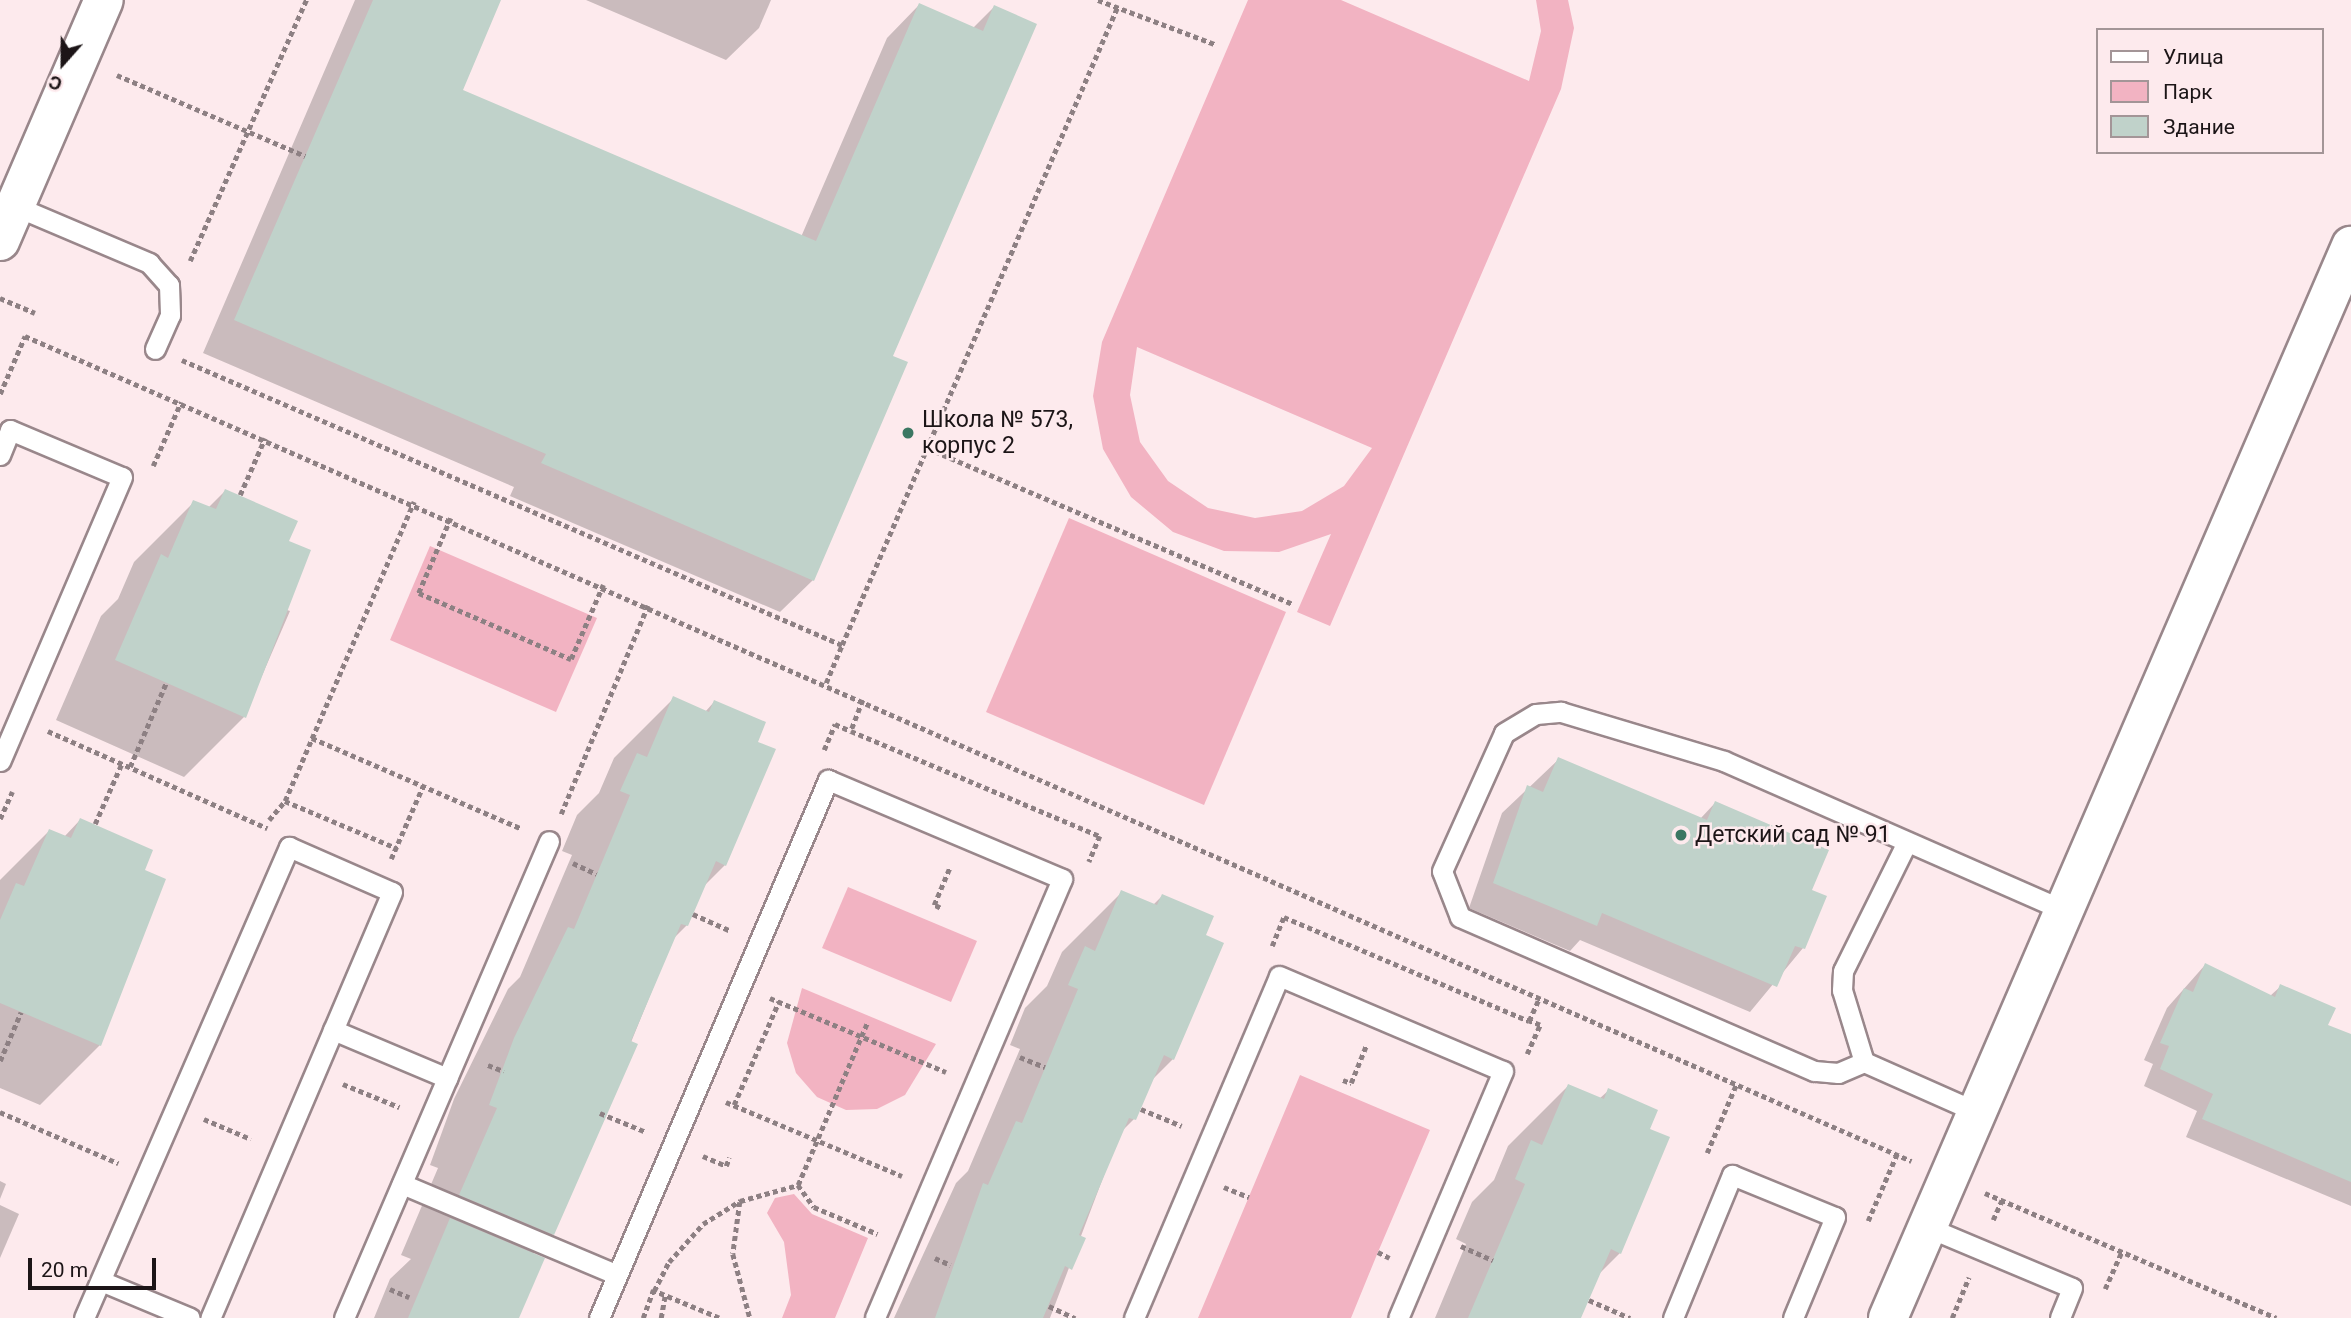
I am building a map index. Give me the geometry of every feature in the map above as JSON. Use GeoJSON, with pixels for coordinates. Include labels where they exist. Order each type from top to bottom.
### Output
{"type":"FeatureCollection","features":[{"type":"Feature","properties":{"kind":"street"},"geometry":{"type":"LineString","coordinates":[[5,225],[79,59],[95,3]]}},
{"type":"Feature","properties":{"kind":"street"},"geometry":{"type":"LineString","coordinates":[[1888,1318],[2351,246]]}},
{"type":"Feature","properties":{"kind":"lane"},"geometry":{"type":"LineString","coordinates":[[5,225],[149,263],[169,285],[170,315],[155,349]]}},
{"type":"Feature","properties":{"kind":"lane"},"geometry":{"type":"LineString","coordinates":[[0,455],[10,430],[122,477],[0,761]]}},
{"type":"Feature","properties":{"kind":"lane"},"geometry":{"type":"LineString","coordinates":[[1977,1112],[1864,1062],[1838,1073],[1814,1072],[1460,917],[1442,871],[1504,733],[1536,713],[1561,712],[1724,761],[2064,910]]}},
{"type":"Feature","properties":{"kind":"lane"},"geometry":{"type":"LineString","coordinates":[[599,1318],[828,780],[1062,879],[875,1318]]}},
{"type":"Feature","properties":{"kind":"lane"},"geometry":{"type":"LineString","coordinates":[[344,1318],[550,841]]}},
{"type":"Feature","properties":{"kind":"lane"},"geometry":{"type":"LineString","coordinates":[[1864,1062],[1842,990],[1843,971],[1908,842]]}},
{"type":"Feature","properties":{"kind":"lane"},"geometry":{"type":"LineString","coordinates":[[84,1318],[289,847],[393,892],[210,1318]]}},
{"type":"Feature","properties":{"kind":"lane"},"geometry":{"type":"LineString","coordinates":[[1134,1318],[1279,976],[1503,1071],[1398,1318]]}},
{"type":"Feature","properties":{"kind":"lane"},"geometry":{"type":"LineString","coordinates":[[333,1030],[447,1078]]}},
{"type":"Feature","properties":{"kind":"lane"},"geometry":{"type":"LineString","coordinates":[[1672,1318],[1732,1175],[1835,1217],[1793,1318]]}},
{"type":"Feature","properties":{"kind":"lane"},"geometry":{"type":"LineString","coordinates":[[402,1184],[617,1275]]}},
{"type":"Feature","properties":{"kind":"lane"},"geometry":{"type":"LineString","coordinates":[[1927,1227],[2072,1288],[2060,1318]]}},
{"type":"Feature","properties":{"kind":"lane"},"geometry":{"type":"LineString","coordinates":[[101,1281],[190,1318]]}},
{"type":"Feature","properties":{"kind":"path"},"geometry":{"type":"LineString","coordinates":[[169,285],[197,253],[306,0]]}},
{"type":"Feature","properties":{"kind":"path"},"geometry":{"type":"LineString","coordinates":[[1098,0],[1117,8],[1142,12],[1217,45]]}},
{"type":"Feature","properties":{"kind":"path"},"geometry":{"type":"LineString","coordinates":[[826,684],[1117,8]]}},
{"type":"Feature","properties":{"kind":"path"},"geometry":{"type":"LineString","coordinates":[[79,59],[305,156]]}},
{"type":"Feature","properties":{"kind":"path"},"geometry":{"type":"LineString","coordinates":[[0,298],[35,313]]}},
{"type":"Feature","properties":{"kind":"path"},"geometry":{"type":"LineString","coordinates":[[0,394],[25,337],[451,518],[1539,999],[2276,1318]]}},
{"type":"Feature","properties":{"kind":"path"},"geometry":{"type":"LineString","coordinates":[[155,349],[842,645]]}},
{"type":"Feature","properties":{"kind":"path"},"geometry":{"type":"LineString","coordinates":[[240,495],[265,438]]}},
{"type":"Feature","properties":{"kind":"path"},"geometry":{"type":"LineString","coordinates":[[927,448],[1293,604]]}},
{"type":"Feature","properties":{"kind":"path"},"geometry":{"type":"LineString","coordinates":[[451,518],[419,593],[571,659],[603,585]]}},
{"type":"Feature","properties":{"kind":"path"},"geometry":{"type":"LineString","coordinates":[[312,738],[550,841],[648,605]]}},
{"type":"Feature","properties":{"kind":"path"},"geometry":{"type":"LineString","coordinates":[[130,767],[166,683]]}},
{"type":"Feature","properties":{"kind":"path"},"geometry":{"type":"LineString","coordinates":[[851,731],[863,700]]}},
{"type":"Feature","properties":{"kind":"path"},"geometry":{"type":"LineString","coordinates":[[18,719],[264,826],[289,847]]}},
{"type":"Feature","properties":{"kind":"path"},"geometry":{"type":"LineString","coordinates":[[828,740],[835,724],[1100,836],[1093,852]]}},
{"type":"Feature","properties":{"kind":"path"},"geometry":{"type":"LineString","coordinates":[[95,824],[122,763]]}},
{"type":"Feature","properties":{"kind":"path"},"geometry":{"type":"LineString","coordinates":[[379,886],[423,786]]}},
{"type":"Feature","properties":{"kind":"path"},"geometry":{"type":"LineString","coordinates":[[285,801],[396,848]]}},
{"type":"Feature","properties":{"kind":"path"},"geometry":{"type":"LineString","coordinates":[[693,914],[744,936]]}},
{"type":"Feature","properties":{"kind":"path"},"geometry":{"type":"LineString","coordinates":[[1282,955],[1270,950],[1284,917],[1540,1025],[1533,1041]]}},
{"type":"Feature","properties":{"kind":"path"},"geometry":{"type":"LineString","coordinates":[[767,996],[943,1071]]}},
{"type":"Feature","properties":{"kind":"path"},"geometry":{"type":"LineString","coordinates":[[1529,1021],[1539,999]]}},
{"type":"Feature","properties":{"kind":"path"},"geometry":{"type":"LineString","coordinates":[[734,1105],[779,1001]]}},
{"type":"Feature","properties":{"kind":"path"},"geometry":{"type":"LineString","coordinates":[[0,1061],[21,1012]]}},
{"type":"Feature","properties":{"kind":"path"},"geometry":{"type":"LineString","coordinates":[[798,1185],[868,1021]]}},
{"type":"Feature","properties":{"kind":"path"},"geometry":{"type":"LineString","coordinates":[[1009,1052],[1045,1067]]}},
{"type":"Feature","properties":{"kind":"path"},"geometry":{"type":"LineString","coordinates":[[1513,1053],[1526,1058]]}},
{"type":"Feature","properties":{"kind":"path"},"geometry":{"type":"LineString","coordinates":[[315,1072],[429,1120]]}},
{"type":"Feature","properties":{"kind":"path"},"geometry":{"type":"LineString","coordinates":[[696,1089],[930,1188]]}},
{"type":"Feature","properties":{"kind":"path"},"geometry":{"type":"LineString","coordinates":[[176,1107],[281,1152]]}},
{"type":"Feature","properties":{"kind":"path"},"geometry":{"type":"LineString","coordinates":[[1141,1108],[1193,1131]]}},
{"type":"Feature","properties":{"kind":"path"},"geometry":{"type":"LineString","coordinates":[[0,1112],[147,1175]]}},
{"type":"Feature","properties":{"kind":"path"},"geometry":{"type":"LineString","coordinates":[[643,1318],[669,1262],[703,1224],[740,1201],[798,1185]]}},
{"type":"Feature","properties":{"kind":"path"},"geometry":{"type":"LineString","coordinates":[[798,1185],[814,1207],[873,1232]]}},
{"type":"Feature","properties":{"kind":"path"},"geometry":{"type":"LineString","coordinates":[[1228,1189],[1249,1197]]}},
{"type":"Feature","properties":{"kind":"path"},"geometry":{"type":"LineString","coordinates":[[740,1201],[733,1254],[750,1318]]}},
{"type":"Feature","properties":{"kind":"path"},"geometry":{"type":"LineString","coordinates":[[1448,1241],[1493,1260]]}},
{"type":"Feature","properties":{"kind":"path"},"geometry":{"type":"LineString","coordinates":[[2103,1296],[2122,1251]]}},
{"type":"Feature","properties":{"kind":"path"},"geometry":{"type":"LineString","coordinates":[[647,1288],[719,1318]]}},
{"type":"Feature","properties":{"kind":"path"},"geometry":{"type":"LineString","coordinates":[[661,1318],[665,1296]]}},
{"type":"Feature","properties":{"kind":"path"},"geometry":{"type":"LineString","coordinates":[[1589,1300],[1630,1318]]}},
{"type":"Feature","properties":{"kind":"path"},"geometry":{"type":"LineString","coordinates":[[1048,1307],[1075,1318]]}},
{"type":"Feature","properties":{"kind":"green space"},"geometry":{"type":"Polygon","coordinates":[[[1248,0],[1341,0],[1529,81],[1541,31],[1536,0],[1568,0],[1574,28],[1561,89],[1330,626],[1297,612],[1331,534],[1279,552],[1224,551],[1173,532],[1131,497],[1103,449],[1093,396],[1102,342],[1248,0]],[[1137,347],[1130,395],[1140,442],[1168,481],[1208,508],[1255,518],[1302,511],[1344,486],[1372,448],[1137,347]]]}},
{"type":"Feature","properties":{"kind":"green space"},"geometry":{"type":"Polygon","coordinates":[[[1069,518],[1286,612],[1204,805],[986,712],[1069,518]]]}},
{"type":"Feature","properties":{"kind":"green space"},"geometry":{"type":"Polygon","coordinates":[[[430,546],[597,618],[556,712],[390,640],[430,546]]]}},
{"type":"Feature","properties":{"kind":"green space"},"geometry":{"type":"Polygon","coordinates":[[[848,887],[977,941],[951,1002],[822,948],[848,887]]]}},
{"type":"Feature","properties":{"kind":"green space"},"geometry":{"type":"Polygon","coordinates":[[[802,988],[936,1044],[905,1095],[877,1109],[846,1110],[817,1097],[796,1073],[787,1043],[802,988]]]}},
{"type":"Feature","properties":{"kind":"green space"},"geometry":{"type":"Polygon","coordinates":[[[1300,1075],[1430,1130],[1351,1318],[1198,1318],[1300,1075]]]}},
{"type":"Feature","properties":{"kind":"green space"},"geometry":{"type":"Polygon","coordinates":[[[794,1194],[812,1214],[868,1238],[835,1318],[782,1318],[791,1295],[784,1242],[767,1213],[775,1198],[794,1194]]]}},
{"type":"Feature","properties":{"kind":"building"},"geometry":{"type":"Polygon","coordinates":[[[373,0],[501,0],[463,90],[816,241],[919,3],[983,31],[994,5],[1037,24],[893,356],[908,362],[814,581],[541,463],[546,454],[234,320],[373,0]]]}},
{"type":"Feature","properties":{"kind":"building"},"geometry":{"type":"Polygon","coordinates":[[[225,489],[298,521],[289,541],[311,550],[246,718],[115,660],[161,554],[168,558],[193,500],[216,509],[225,489]]]}},
{"type":"Feature","properties":{"kind":"building"},"geometry":{"type":"Polygon","coordinates":[[[673,696],[709,712],[714,700],[766,722],[758,742],[776,749],[726,866],[716,861],[688,926],[681,924],[631,1041],[638,1044],[554,1235],[459,1195],[497,1108],[489,1105],[514,1038],[568,927],[574,929],[630,795],[620,791],[637,753],[647,757],[673,696]]]}},
{"type":"Feature","properties":{"kind":"building"},"geometry":{"type":"Polygon","coordinates":[[[1558,757],[1707,820],[1715,801],[1829,850],[1812,890],[1827,896],[1805,949],[1795,946],[1777,987],[1602,913],[1597,926],[1493,883],[1527,785],[1543,792],[1558,757]]]}},
{"type":"Feature","properties":{"kind":"building"},"geometry":{"type":"Polygon","coordinates":[[[80,818],[153,850],[145,870],[166,879],[101,1046],[0,1003],[0,920],[16,883],[24,886],[49,829],[71,838],[80,818]]]}},
{"type":"Feature","properties":{"kind":"building"},"geometry":{"type":"Polygon","coordinates":[[[1121,890],[1157,905],[1162,894],[1214,916],[1206,935],[1224,943],[1174,1060],[1164,1055],[1136,1120],[1129,1118],[1079,1235],[1086,1238],[1072,1270],[1065,1266],[1043,1318],[935,1318],[983,1183],[988,1185],[1016,1121],[1022,1123],[1078,989],[1068,985],[1085,946],[1095,951],[1121,890]]]}},
{"type":"Feature","properties":{"kind":"building"},"geometry":{"type":"Polygon","coordinates":[[[2205,963],[2275,997],[2280,984],[2336,1008],[2328,1025],[2351,1034],[2351,1182],[2202,1119],[2213,1094],[2160,1069],[2169,1046],[2160,1043],[2184,988],[2193,992],[2205,963]]]}},
{"type":"Feature","properties":{"kind":"building"},"geometry":{"type":"Polygon","coordinates":[[[1568,1084],[1604,1099],[1608,1088],[1658,1110],[1650,1129],[1670,1137],[1621,1254],[1611,1249],[1581,1318],[1468,1318],[1525,1184],[1515,1179],[1531,1140],[1542,1145],[1568,1084]]]}},
{"type":"Feature","properties":{"kind":"building"},"geometry":{"type":"Polygon","coordinates":[[[450,1218],[545,1258],[519,1318],[408,1318],[450,1218]]]}},
{"type":"Feature","properties":{"kind":"place","name":"Школа № 573, корпус 2"},"geometry":{"type":"Point","coordinates":[908,433]}},
{"type":"Feature","properties":{"kind":"place","name":"Детский сад № 91"},"geometry":{"type":"Point","coordinates":[1681,835]}}]}
